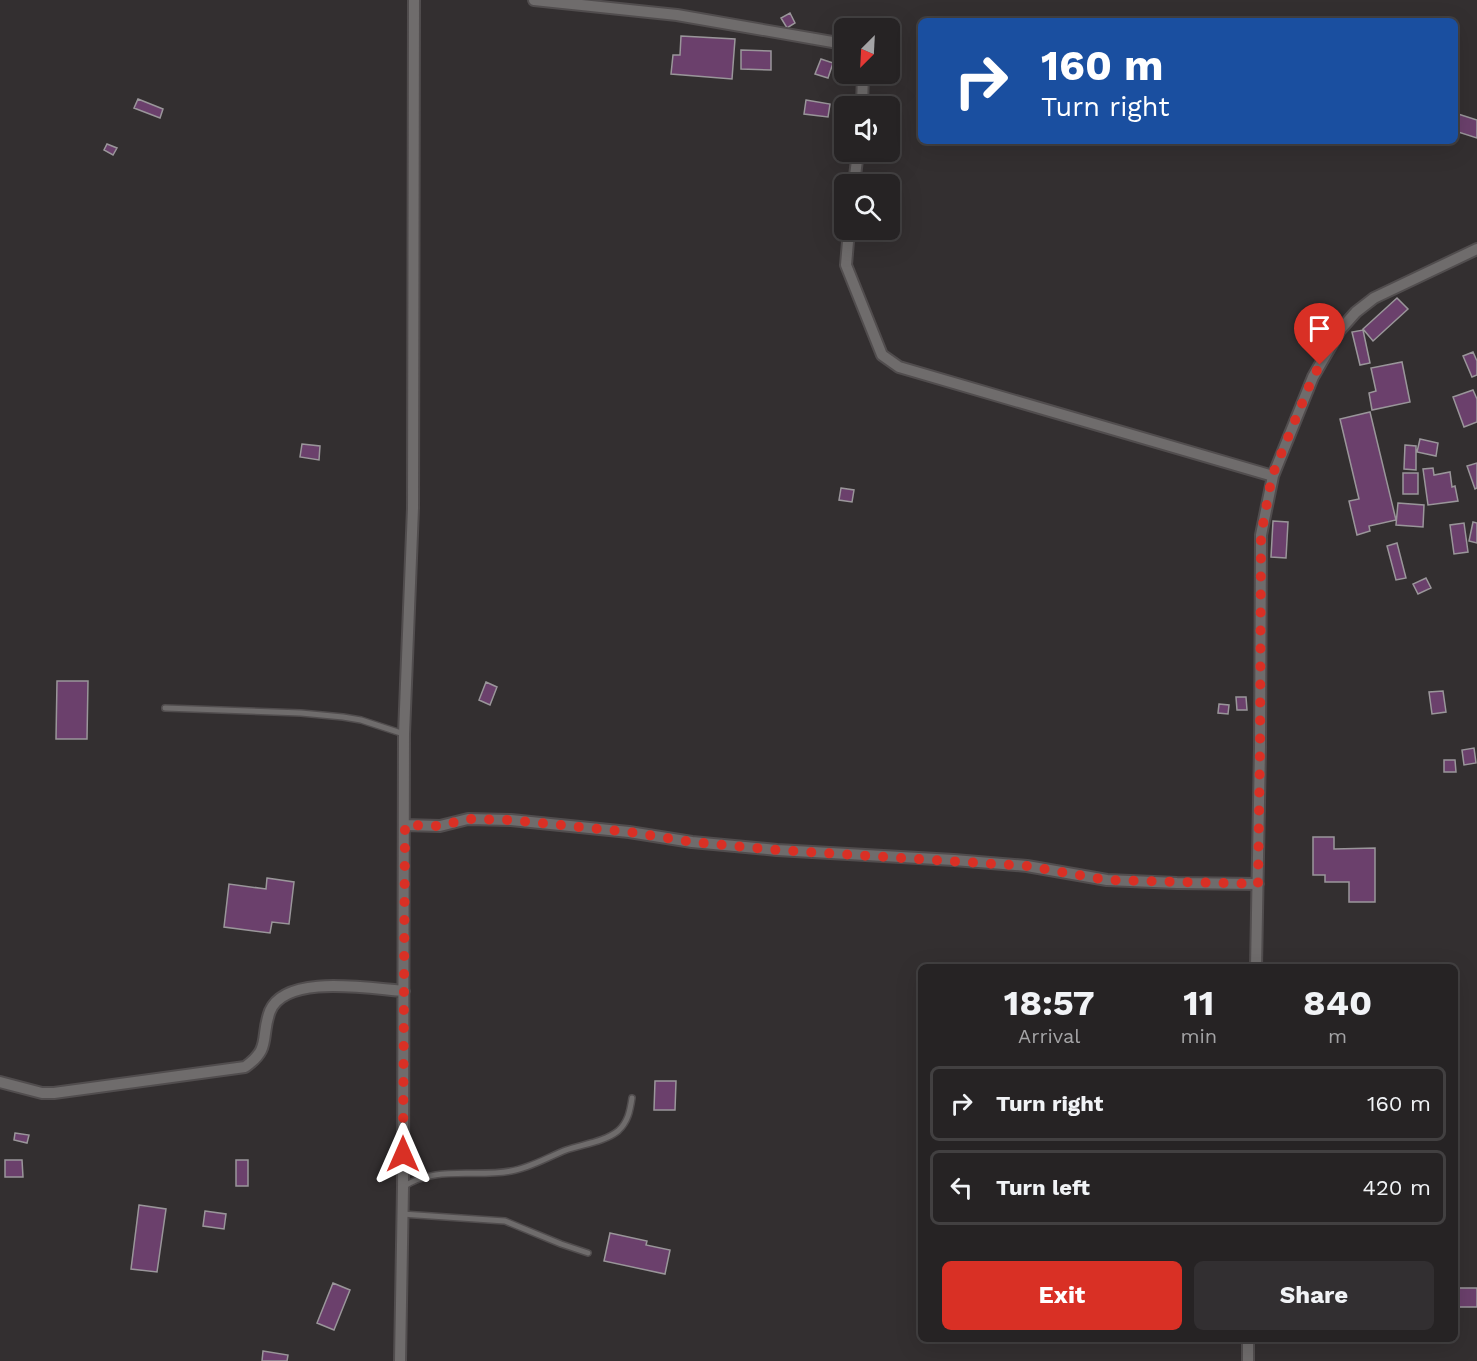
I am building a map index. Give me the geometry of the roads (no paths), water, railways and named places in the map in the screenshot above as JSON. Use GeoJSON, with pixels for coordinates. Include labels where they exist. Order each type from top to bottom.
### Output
{"type":"FeatureCollection","features":[{"type":"Feature","properties":{"kind":"street"},"geometry":{"type":"LineString","coordinates":[[400,1361],[403,1187],[404,734],[412,508],[414,0]]}},
{"type":"Feature","properties":{"kind":"street"},"geometry":{"type":"LineString","coordinates":[[534,0],[677,15],[834,42]]}},
{"type":"Feature","properties":{"kind":"street"},"geometry":{"type":"LineString","coordinates":[[848,240],[846,265],[882,355],[899,367],[1272,476]]}},
{"type":"Feature","properties":{"kind":"street"},"geometry":{"type":"LineString","coordinates":[[1256,964],[1261,535],[1272,476],[1313,377],[1340,330],[1356,312],[1374,298],[1477,249]]}},
{"type":"Feature","properties":{"kind":"street"},"geometry":{"type":"LineString","coordinates":[[405,825],[440,826],[468,819],[511,820],[777,850],[1027,866],[1107,880],[1258,884]]}},
{"type":"Feature","properties":{"kind":"street"},"geometry":{"type":"LineString","coordinates":[[0,1082],[42,1093],[54,1093],[245,1067],[261,1054],[271,1010],[281,998],[292,991],[320,986],[404,991]]}},
{"type":"Feature","properties":{"kind":"street"},"geometry":{"type":"LineString","coordinates":[[1248,1342],[1248,1361]]}},
{"type":"Feature","properties":{"kind":"lane"},"geometry":{"type":"LineString","coordinates":[[165,708],[336,716],[361,720],[404,734]]}},
{"type":"Feature","properties":{"kind":"lane"},"geometry":{"type":"LineString","coordinates":[[403,1187],[426,1175],[512,1171],[566,1150],[603,1139],[617,1132],[624,1125],[629,1115],[632,1098]]}},
{"type":"Feature","properties":{"kind":"lane"},"geometry":{"type":"LineString","coordinates":[[402,1214],[505,1221],[561,1245],[588,1253]]}}]}
